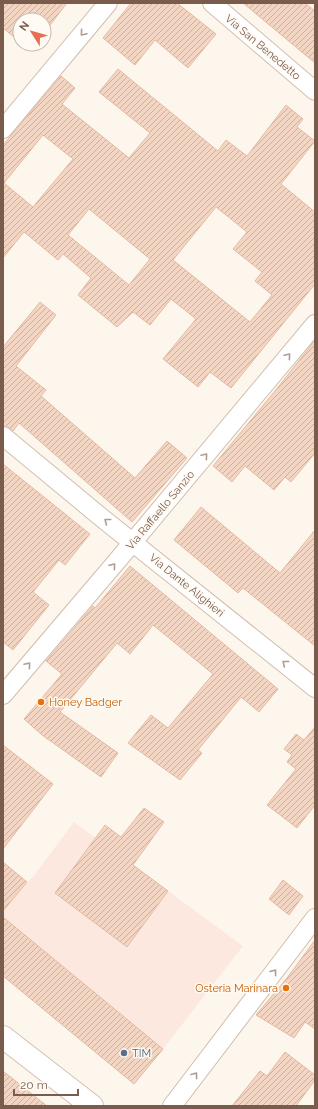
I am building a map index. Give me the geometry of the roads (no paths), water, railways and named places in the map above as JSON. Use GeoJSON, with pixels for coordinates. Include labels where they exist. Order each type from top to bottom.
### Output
{"type":"FeatureCollection","features":[{"type":"Feature","properties":{"kind":"main road"},"geometry":{"type":"LineString","coordinates":[[3,1037],[92,1106]]}},
{"type":"Feature","properties":{"kind":"street"},"geometry":{"type":"LineString","coordinates":[[3,129],[108,3]]}},
{"type":"Feature","properties":{"kind":"street","name":"Via San Benedetto"},"geometry":{"type":"LineString","coordinates":[[212,3],[315,91]]}},
{"type":"Feature","properties":{"kind":"street","name":"Via Raffaello Sanzio"},"geometry":{"type":"LineString","coordinates":[[3,695],[315,324]]}},
{"type":"Feature","properties":{"kind":"street","name":"Via Dante Alighieri"},"geometry":{"type":"LineString","coordinates":[[3,436],[315,688]]}},
{"type":"Feature","properties":{"kind":"street"},"geometry":{"type":"LineString","coordinates":[[172,1106],[315,918]]}},
{"type":"Feature","properties":{"kind":"place","name":"Honey Badger"},"geometry":{"type":"Point","coordinates":[41,702]}},
{"type":"Feature","properties":{"kind":"place","name":"Osteria Marinara"},"geometry":{"type":"Point","coordinates":[286,988]}},
{"type":"Feature","properties":{"kind":"place","name":"TIM"},"geometry":{"type":"Point","coordinates":[124,1053]}}]}
